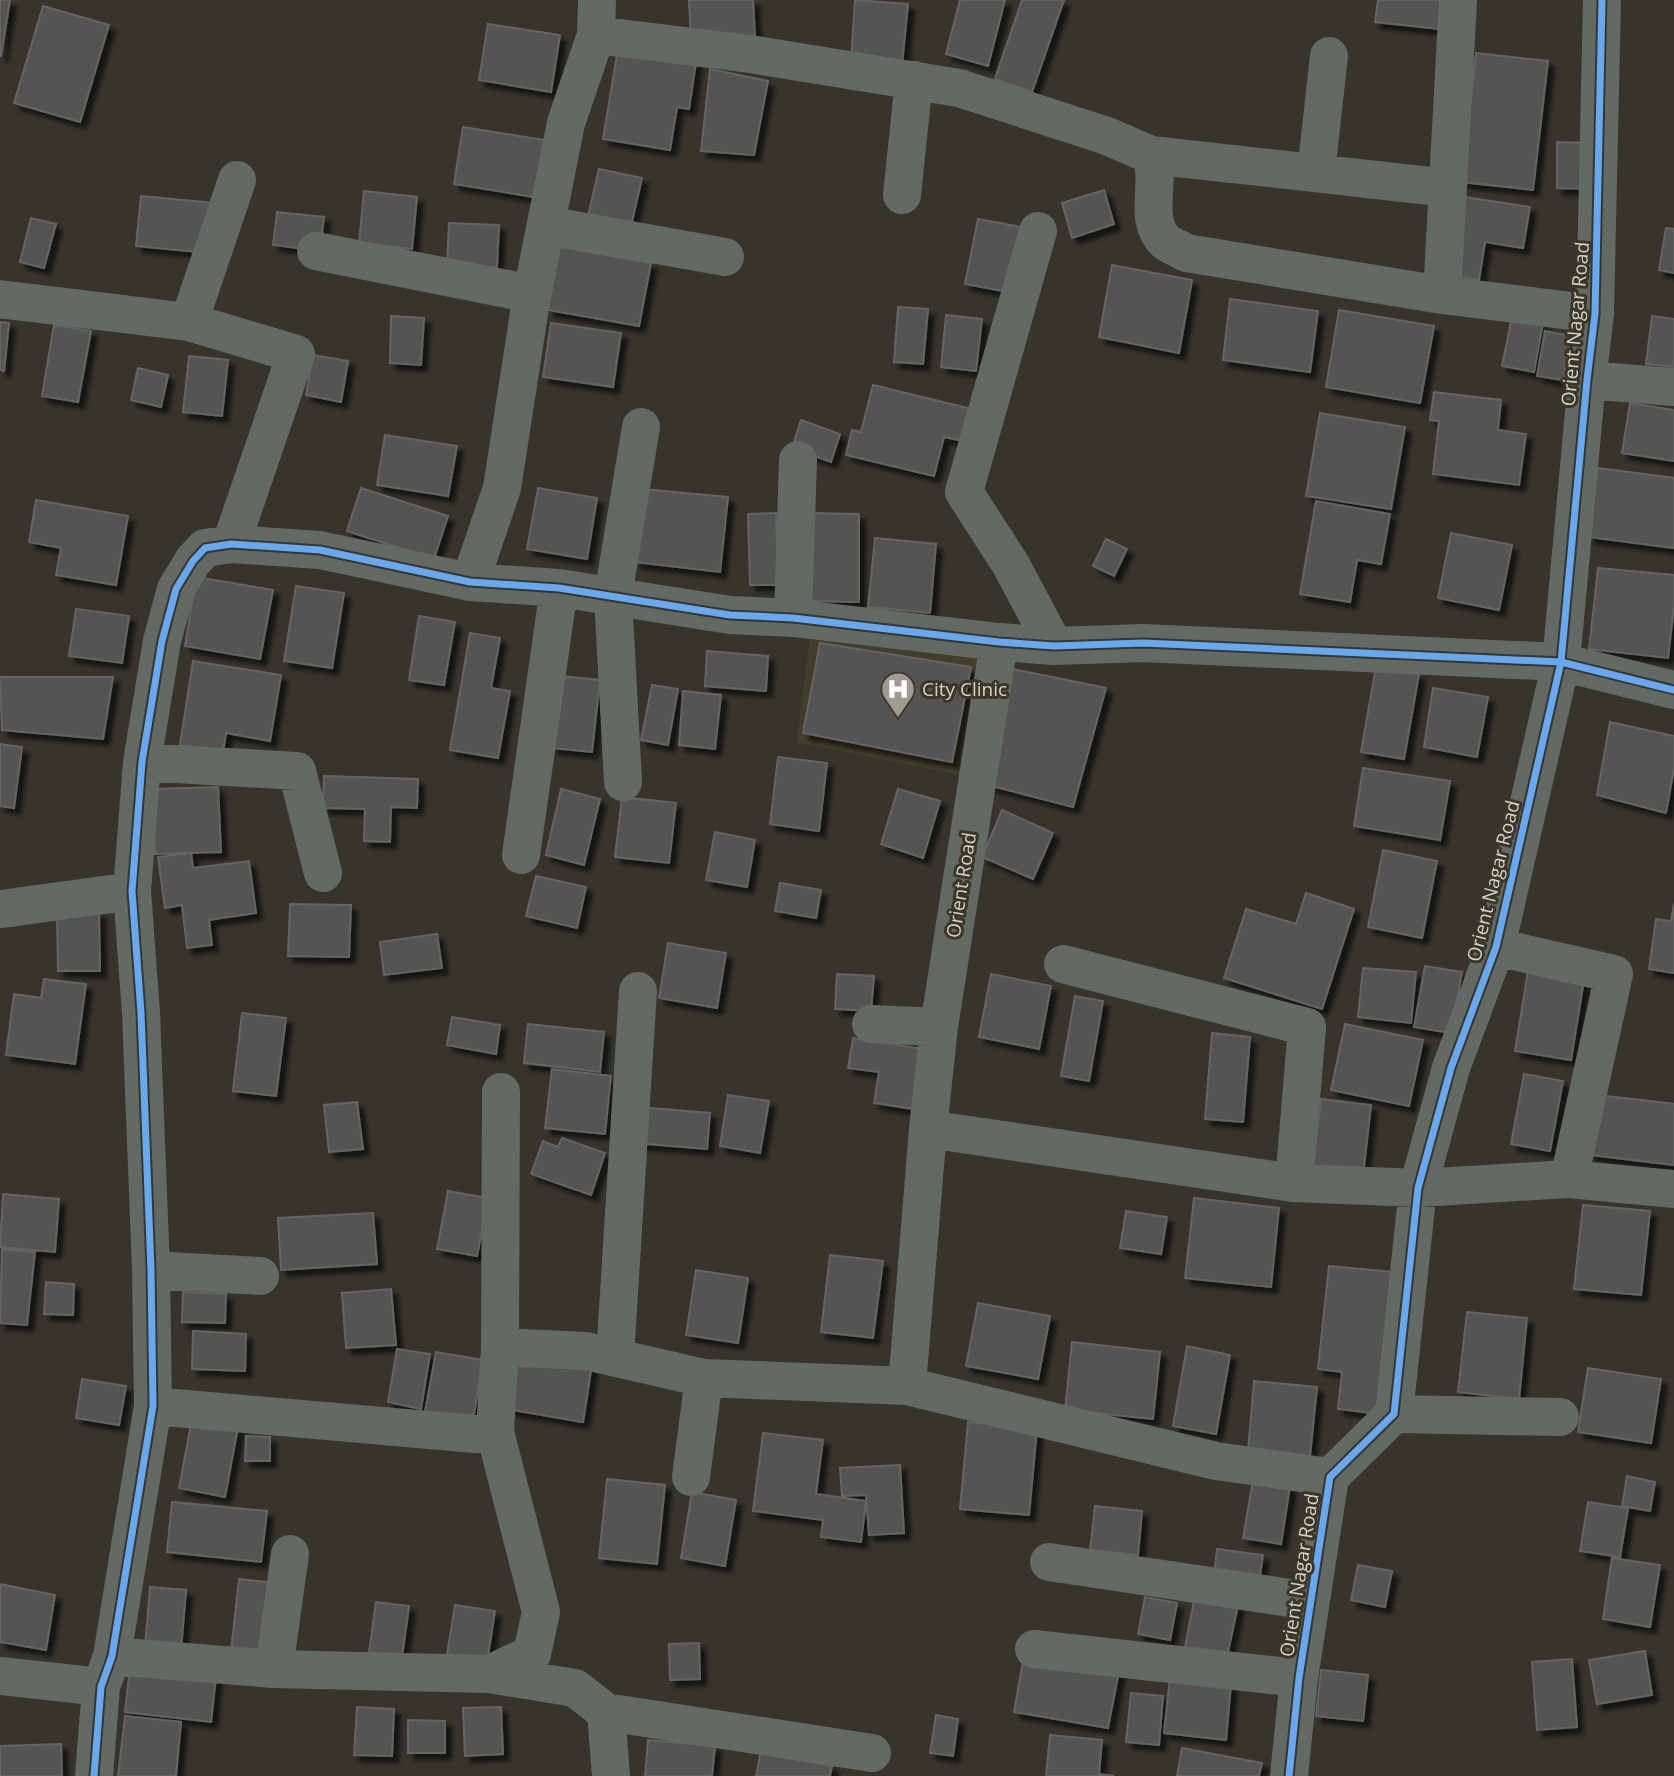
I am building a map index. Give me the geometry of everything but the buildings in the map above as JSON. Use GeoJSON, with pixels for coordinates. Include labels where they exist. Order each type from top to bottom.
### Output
{"type":"FeatureCollection","features":[{"type":"Feature","properties":{"kind":"street"},"geometry":{"type":"LineString","coordinates":[[1442,295],[1458,0]]}},
{"type":"Feature","properties":{"kind":"street","name":"Orient Nagar Road"},"geometry":{"type":"LineString","coordinates":[[1289,1776],[1299,1678],[1330,1477],[1394,1414],[1418,1188],[1451,1068],[1496,947],[1561,662],[1595,314],[1602,0]]}},
{"type":"Feature","properties":{"kind":"street"},"geometry":{"type":"LineString","coordinates":[[470,582],[502,488],[532,294],[566,123],[596,17],[750,54],[959,88],[1107,136],[1151,155],[1448,187]]}},
{"type":"Feature","properties":{"kind":"street"},"geometry":{"type":"LineString","coordinates":[[1316,172],[1329,56]]}},
{"type":"Feature","properties":{"kind":"street"},"geometry":{"type":"LineString","coordinates":[[902,195],[914,80]]}},
{"type":"Feature","properties":{"kind":"street"},"geometry":{"type":"LineString","coordinates":[[1151,155],[1155,164],[1154,221],[1165,241],[1185,253],[1442,295],[1595,314]]}},
{"type":"Feature","properties":{"kind":"street"},"geometry":{"type":"LineString","coordinates":[[189,322],[237,180]]}},
{"type":"Feature","properties":{"kind":"street"},"geometry":{"type":"LineString","coordinates":[[546,225],[725,257]]}},
{"type":"Feature","properties":{"kind":"street"},"geometry":{"type":"LineString","coordinates":[[1038,230],[964,492],[1012,565],[1054,646]]}},
{"type":"Feature","properties":{"kind":"street"},"geometry":{"type":"LineString","coordinates":[[316,251],[532,294]]}},
{"type":"Feature","properties":{"kind":"street"},"geometry":{"type":"LineString","coordinates":[[0,299],[189,322],[296,354],[231,544]]}},
{"type":"Feature","properties":{"kind":"street"},"geometry":{"type":"LineString","coordinates":[[1587,380],[1674,387]]}},
{"type":"Feature","properties":{"kind":"street"},"geometry":{"type":"LineString","coordinates":[[623,782],[613,596],[641,427]]}},
{"type":"Feature","properties":{"kind":"street"},"geometry":{"type":"LineString","coordinates":[[793,618],[798,460]]}},
{"type":"Feature","properties":{"kind":"street"},"geometry":{"type":"LineString","coordinates":[[94,1776],[107,1672],[153,1406],[151,1270],[141,1013],[132,891],[142,762],[162,641],[176,589],[193,561],[205,548],[231,544],[320,550],[470,582],[559,588],[730,615],[793,618],[999,642],[1054,646],[1143,643],[1561,662],[1674,690]]}},
{"type":"Feature","properties":{"kind":"street"},"geometry":{"type":"LineString","coordinates":[[521,855],[559,588]]}},
{"type":"Feature","properties":{"kind":"street","name":"Orient Road"},"geometry":{"type":"LineString","coordinates":[[908,1386],[928,1129],[939,1027],[999,642]]}},
{"type":"Feature","properties":{"kind":"street"},"geometry":{"type":"LineString","coordinates":[[142,762],[297,771],[323,873]]}},
{"type":"Feature","properties":{"kind":"street"},"geometry":{"type":"LineString","coordinates":[[2,909],[132,891]]}},
{"type":"Feature","properties":{"kind":"street"},"geometry":{"type":"LineString","coordinates":[[1496,947],[1614,974],[1569,1179]]}},
{"type":"Feature","properties":{"kind":"street"},"geometry":{"type":"LineString","coordinates":[[1063,964],[1307,1027],[1294,1183]]}},
{"type":"Feature","properties":{"kind":"street"},"geometry":{"type":"LineString","coordinates":[[615,1357],[638,991]]}},
{"type":"Feature","properties":{"kind":"street"},"geometry":{"type":"LineString","coordinates":[[871,1024],[939,1027]]}},
{"type":"Feature","properties":{"kind":"street"},"geometry":{"type":"LineString","coordinates":[[489,1674],[532,1654],[541,1612],[495,1432],[500,1347],[501,1093]]}},
{"type":"Feature","properties":{"kind":"street"},"geometry":{"type":"LineString","coordinates":[[928,1129],[1294,1183],[1418,1188],[1569,1179],[1674,1189]]}},
{"type":"Feature","properties":{"kind":"street"},"geometry":{"type":"LineString","coordinates":[[151,1270],[260,1276]]}},
{"type":"Feature","properties":{"kind":"street"},"geometry":{"type":"LineString","coordinates":[[500,1347],[586,1351],[704,1378],[908,1386],[1216,1461],[1330,1477]]}},
{"type":"Feature","properties":{"kind":"street"},"geometry":{"type":"LineString","coordinates":[[691,1478],[704,1378]]}},
{"type":"Feature","properties":{"kind":"street"},"geometry":{"type":"LineString","coordinates":[[153,1406],[475,1434],[495,1432]]}},
{"type":"Feature","properties":{"kind":"street"},"geometry":{"type":"LineString","coordinates":[[1394,1414],[1560,1417]]}},
{"type":"Feature","properties":{"kind":"street"},"geometry":{"type":"LineString","coordinates":[[274,1669],[290,1554]]}},
{"type":"Feature","properties":{"kind":"street"},"geometry":{"type":"LineString","coordinates":[[1049,1562],[1310,1601]]}},
{"type":"Feature","properties":{"kind":"street"},"geometry":{"type":"LineString","coordinates":[[1034,1649],[1299,1678]]}},
{"type":"Feature","properties":{"kind":"street"},"geometry":{"type":"LineString","coordinates":[[0,1676],[274,1669],[489,1674],[575,1688],[606,1712],[872,1753]]}},
{"type":"Feature","properties":{"kind":"street"},"geometry":{"type":"LineString","coordinates":[[606,1712],[611,1776]]}},
{"type":"Feature","properties":{"kind":"shaded area"},"geometry":{"type":"Polygon","coordinates":[[[811,629],[981,655],[961,775],[797,742],[811,629]]]}},
{"type":"Feature","properties":{"kind":"cycle path"},"geometry":{"type":"LineString","coordinates":[[1289,1776],[1299,1678],[1330,1477],[1394,1414],[1418,1188],[1451,1068],[1496,947],[1561,662],[1595,314],[1602,0]]}},
{"type":"Feature","properties":{"kind":"cycle path"},"geometry":{"type":"LineString","coordinates":[[94,1776],[101,1687],[112,1656],[153,1406],[151,1270],[141,1013],[132,891],[142,762],[162,641],[176,589],[193,561],[205,548],[231,544],[320,550],[470,582],[559,588],[730,615],[793,618],[999,642],[1054,646],[1143,643],[1561,662],[1674,690]]}},
{"type":"Feature","properties":{"kind":"place","name":"City Clinic"},"geometry":{"type":"Point","coordinates":[898,719]}}]}
